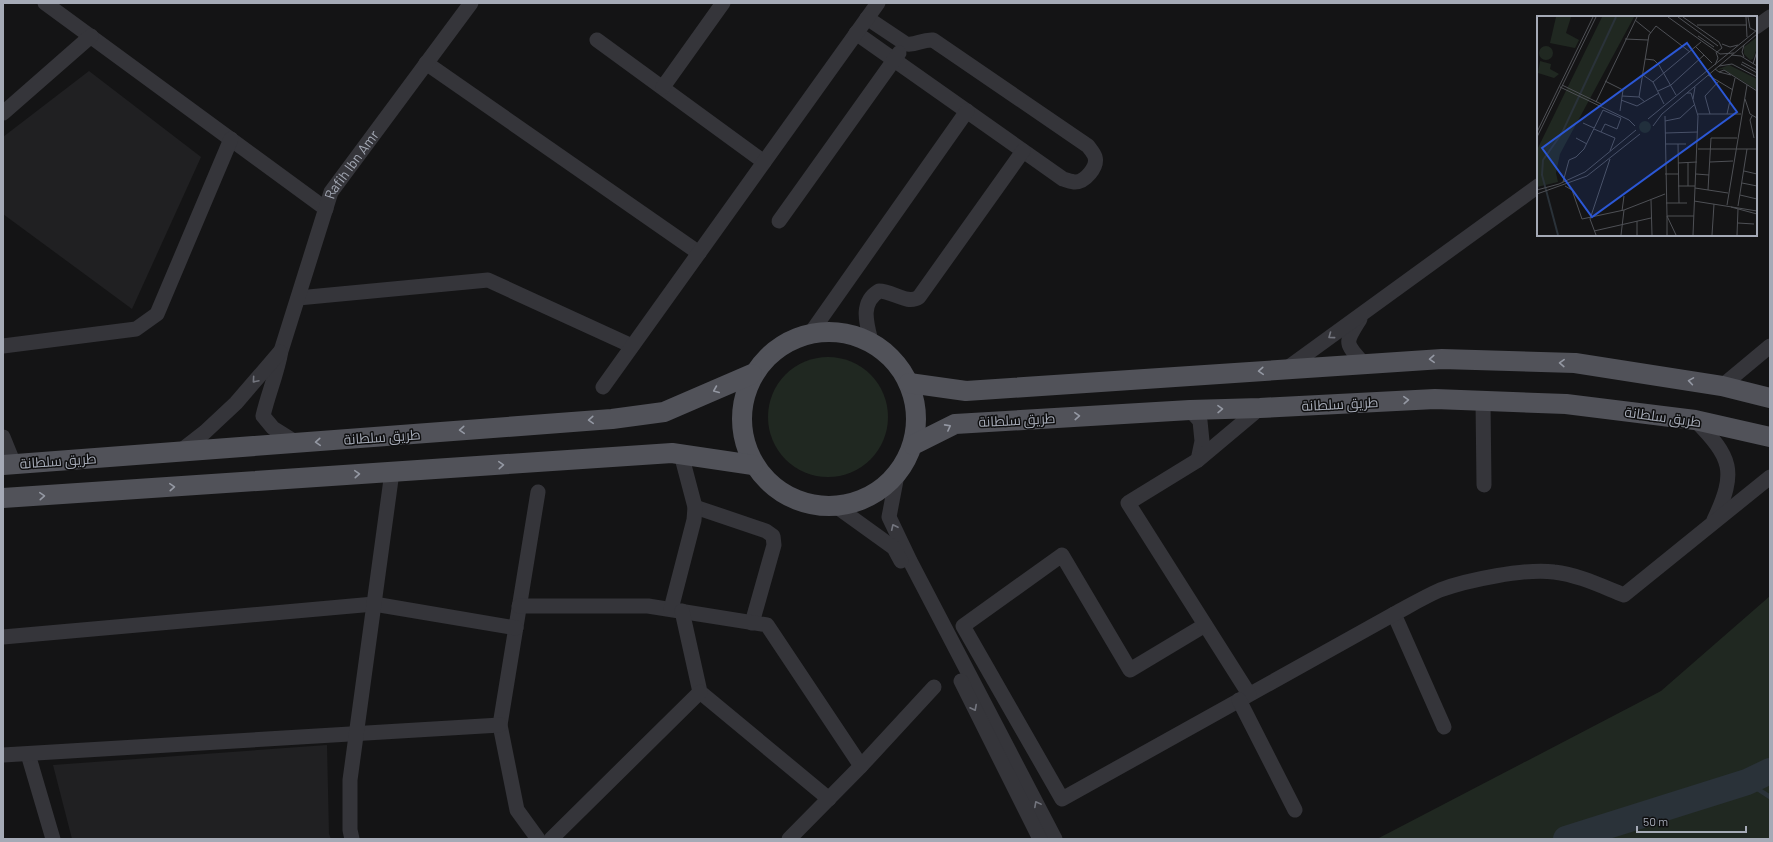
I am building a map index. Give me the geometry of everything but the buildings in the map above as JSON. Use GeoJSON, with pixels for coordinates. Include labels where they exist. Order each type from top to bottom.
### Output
{"type":"FeatureCollection","features":[{"type":"Feature","properties":{"kind":"main road"},"geometry":{"type":"LineString","coordinates":[[825,331],[850,334],[872,345],[888,354],[909,383],[917,416],[913,445],[897,475],[870,497],[837,507],[812,506],[789,498],[769,484],[754,465],[742,434],[742,404],[752,374],[772,351],[798,336],[825,331]]}},
{"type":"Feature","properties":{"kind":"main road"},"geometry":{"type":"LineString","coordinates":[[909,383],[966,391],[1363,363],[1442,359],[1575,363],[1722,386],[1770,398]]}},
{"type":"Feature","properties":{"kind":"main road","name":"طريق سلطانة"},"geometry":{"type":"LineString","coordinates":[[9,465],[604,419],[664,412],[752,374]]}},
{"type":"Feature","properties":{"kind":"main road","name":"طريق سلطانة"},"geometry":{"type":"LineString","coordinates":[[913,445],[955,424],[1190,410],[1435,399],[1566,404],[1695,420],[1770,436]]}},
{"type":"Feature","properties":{"kind":"main road"},"geometry":{"type":"LineString","coordinates":[[3,498],[672,453],[754,465]]}},
{"type":"Feature","properties":{"kind":"street"},"geometry":{"type":"LineString","coordinates":[[45,3],[326,209]]}},
{"type":"Feature","properties":{"kind":"street","name":"Rafih Ibn Amr"},"geometry":{"type":"LineString","coordinates":[[297,443],[273,428],[264,416],[267,400],[278,368],[281,351],[331,192],[471,3]]}},
{"type":"Feature","properties":{"kind":"street"},"geometry":{"type":"LineString","coordinates":[[663,88],[723,3]]}},
{"type":"Feature","properties":{"kind":"street"},"geometry":{"type":"LineString","coordinates":[[603,387],[878,3]]}},
{"type":"Feature","properties":{"kind":"street"},"geometry":{"type":"LineString","coordinates":[[1757,26],[1770,16]]}},
{"type":"Feature","properties":{"kind":"street"},"geometry":{"type":"LineString","coordinates":[[856,33],[1063,179],[1076,182],[1086,177],[1095,166],[1095,157],[1088,146],[933,40],[925,39],[912,45],[906,44],[867,18]]}},
{"type":"Feature","properties":{"kind":"street"},"geometry":{"type":"LineString","coordinates":[[3,113],[91,36]]}},
{"type":"Feature","properties":{"kind":"street"},"geometry":{"type":"LineString","coordinates":[[597,40],[764,162]]}},
{"type":"Feature","properties":{"kind":"street"},"geometry":{"type":"LineString","coordinates":[[779,221],[906,44]]}},
{"type":"Feature","properties":{"kind":"street"},"geometry":{"type":"LineString","coordinates":[[426,63],[699,253]]}},
{"type":"Feature","properties":{"kind":"street"},"geometry":{"type":"LineString","coordinates":[[810,334],[967,111]]}},
{"type":"Feature","properties":{"kind":"street"},"geometry":{"type":"LineString","coordinates":[[3,346],[136,329],[157,314],[231,139]]}},
{"type":"Feature","properties":{"kind":"street"},"geometry":{"type":"LineString","coordinates":[[872,345],[867,325],[866,308],[870,299],[879,291],[887,291],[907,300],[914,300],[919,297],[1023,151]]}},
{"type":"Feature","properties":{"kind":"street"},"geometry":{"type":"LineString","coordinates":[[1286,369],[1537,187]]}},
{"type":"Feature","properties":{"kind":"street"},"geometry":{"type":"LineString","coordinates":[[298,298],[488,280],[632,346]]}},
{"type":"Feature","properties":{"kind":"street"},"geometry":{"type":"LineString","coordinates":[[1363,314],[1348,338],[1349,348],[1363,363]]}},
{"type":"Feature","properties":{"kind":"street"},"geometry":{"type":"LineString","coordinates":[[1722,386],[1770,346]]}},
{"type":"Feature","properties":{"kind":"street"},"geometry":{"type":"LineString","coordinates":[[178,453],[205,432],[236,403],[281,351]]}},
{"type":"Feature","properties":{"kind":"street"},"geometry":{"type":"LineString","coordinates":[[1483,400],[1484,485]]}},
{"type":"Feature","properties":{"kind":"street"},"geometry":{"type":"LineString","coordinates":[[1260,408],[1198,460],[1128,504],[1205,625],[1244,697],[1296,810]]}},
{"type":"Feature","properties":{"kind":"street"},"geometry":{"type":"LineString","coordinates":[[1190,410],[1200,421],[1202,441],[1198,460]]}},
{"type":"Feature","properties":{"kind":"street"},"geometry":{"type":"LineString","coordinates":[[1695,420],[1715,440],[1726,462],[1729,480],[1723,501],[1712,524]]}},
{"type":"Feature","properties":{"kind":"street"},"geometry":{"type":"LineString","coordinates":[[3,437],[9,465]]}},
{"type":"Feature","properties":{"kind":"street"},"geometry":{"type":"LineString","coordinates":[[681,454],[695,507],[694,520],[676,610],[700,692],[828,799]]}},
{"type":"Feature","properties":{"kind":"street"},"geometry":{"type":"LineString","coordinates":[[352,839],[350,830],[350,780],[392,472]]}},
{"type":"Feature","properties":{"kind":"street"},"geometry":{"type":"LineString","coordinates":[[897,475],[889,516],[910,561],[1055,839]]}},
{"type":"Feature","properties":{"kind":"street"},"geometry":{"type":"LineString","coordinates":[[1205,625],[1130,670],[1062,555],[963,626],[1062,799],[1394,614],[1441,590],[1480,580],[1517,573],[1554,572],[1588,580],[1624,595],[1770,477]]}},
{"type":"Feature","properties":{"kind":"street"},"geometry":{"type":"LineString","coordinates":[[538,492],[500,725],[517,810],[538,839]]}},
{"type":"Feature","properties":{"kind":"street"},"geometry":{"type":"LineString","coordinates":[[695,507],[766,530],[773,536],[774,545],[752,623]]}},
{"type":"Feature","properties":{"kind":"street"},"geometry":{"type":"LineString","coordinates":[[837,507],[894,548],[1040,839]]}},
{"type":"Feature","properties":{"kind":"street"},"geometry":{"type":"LineString","coordinates":[[3,637],[374,604],[516,628]]}},
{"type":"Feature","properties":{"kind":"street"},"geometry":{"type":"LineString","coordinates":[[519,606],[648,606],[767,625],[861,766]]}},
{"type":"Feature","properties":{"kind":"street"},"geometry":{"type":"LineString","coordinates":[[1394,614],[1444,727]]}},
{"type":"Feature","properties":{"kind":"street"},"geometry":{"type":"LineString","coordinates":[[789,839],[861,766],[934,687]]}},
{"type":"Feature","properties":{"kind":"street"},"geometry":{"type":"LineString","coordinates":[[551,839],[700,692]]}},
{"type":"Feature","properties":{"kind":"street"},"geometry":{"type":"LineString","coordinates":[[3,755],[500,725]]}},
{"type":"Feature","properties":{"kind":"street"},"geometry":{"type":"LineString","coordinates":[[28,754],[53,839]]}},
{"type":"Feature","properties":{"kind":"shaded area"},"geometry":{"type":"Polygon","coordinates":[[[89,71],[201,157],[132,309],[3,214],[3,137],[89,71]]]}},
{"type":"Feature","properties":{"kind":"shaded area"},"geometry":{"type":"Polygon","coordinates":[[[828,357],[851,361],[871,374],[884,394],[888,417],[884,440],[871,460],[851,473],[828,477],[805,473],[785,460],[772,440],[768,417],[772,394],[785,374],[805,361],[828,357]]]}},
{"type":"Feature","properties":{"kind":"shaded area"},"geometry":{"type":"Polygon","coordinates":[[[1770,596],[1770,839],[1377,839],[1661,691],[1770,596]]]}},
{"type":"Feature","properties":{"kind":"shaded area"},"geometry":{"type":"Polygon","coordinates":[[[327,745],[329,834],[331,839],[72,839],[53,765],[327,745]]]}},
{"type":"Feature","properties":{"kind":"waterway"},"geometry":{"type":"LineString","coordinates":[[1566,839],[1747,782],[1770,771]]}},
{"type":"Feature","properties":{"kind":"waterway"},"geometry":{"type":"LineString","coordinates":[[1747,782],[1770,797]]}}]}
